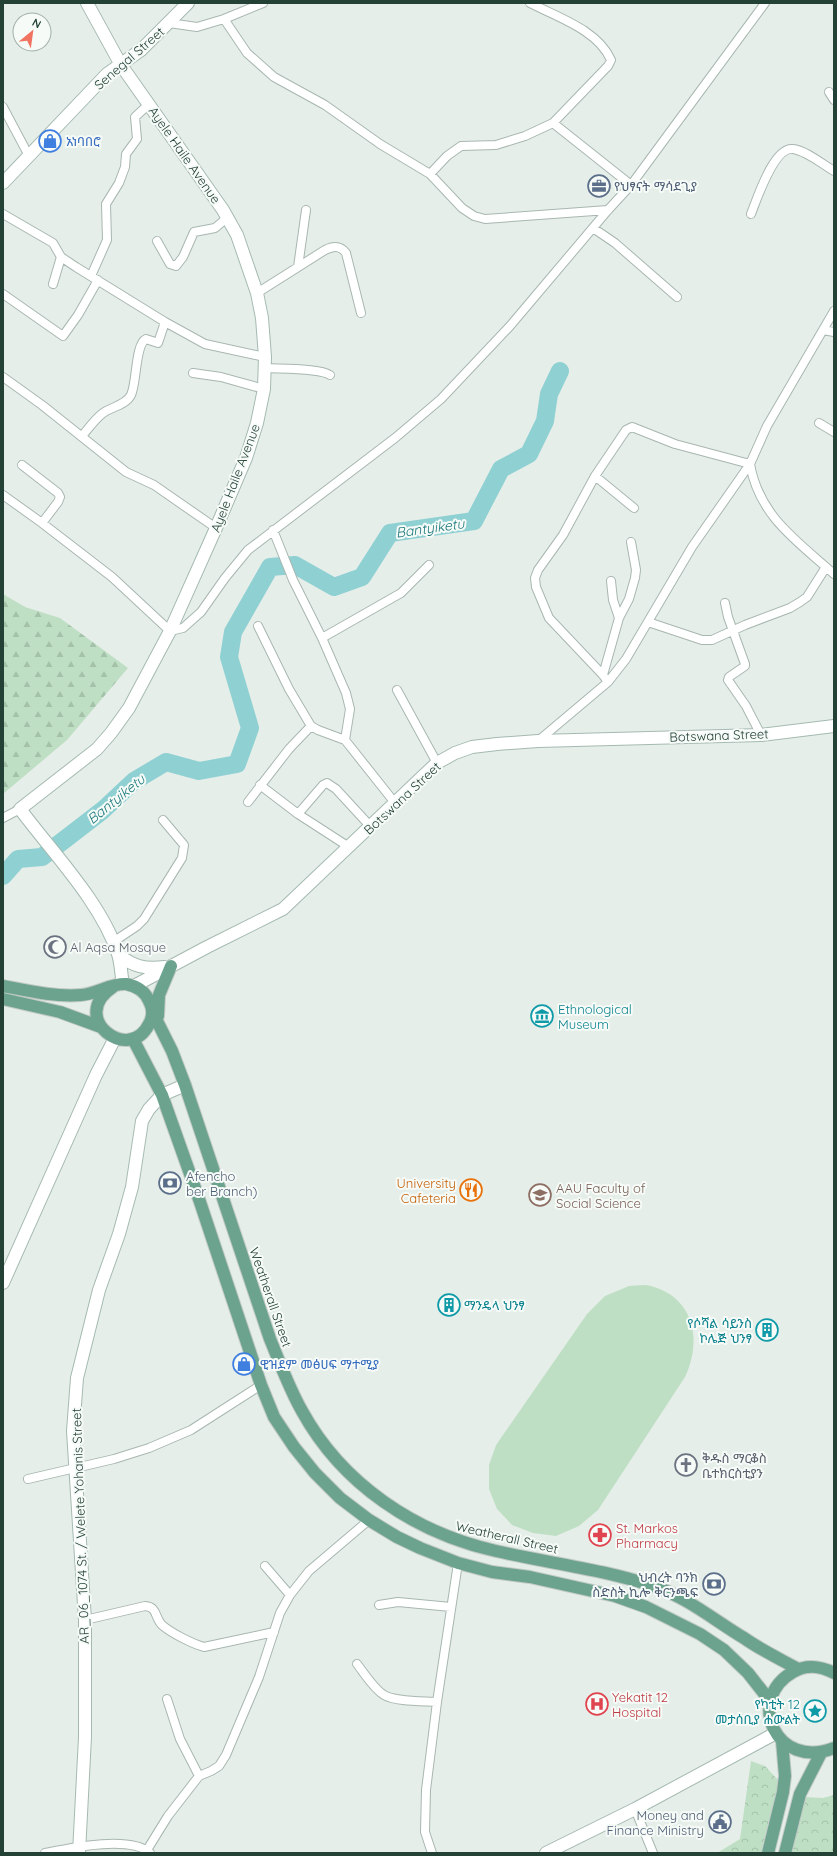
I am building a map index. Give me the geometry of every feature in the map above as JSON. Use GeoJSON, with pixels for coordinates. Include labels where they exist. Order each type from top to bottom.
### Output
{"type":"FeatureCollection","features":[{"type":"Feature","properties":{"kind":"main road","name":"Ayele Haile Avenue"},"geometry":{"type":"LineString","coordinates":[[20,809],[97,749],[129,708],[170,631],[246,458],[258,423],[264,389],[265,362],[262,318],[257,293],[237,235],[228,217],[194,171],[121,65],[87,3]]}},
{"type":"Feature","properties":{"kind":"main road","name":"Senegal Street"},"geometry":{"type":"LineString","coordinates":[[3,183],[108,74],[141,50],[188,3]]}},
{"type":"Feature","properties":{"kind":"main road","name":"Botswana Street"},"geometry":{"type":"LineString","coordinates":[[123,986],[171,966],[283,910],[437,763],[455,753],[472,747],[538,741],[761,735],[834,726]]}},
{"type":"Feature","properties":{"kind":"main road"},"geometry":{"type":"LineString","coordinates":[[20,809],[82,888],[114,942],[119,955],[123,986]]}},
{"type":"Feature","properties":{"kind":"main road"},"geometry":{"type":"LineString","coordinates":[[119,955],[131,964],[140,968],[150,969],[171,966]]}},
{"type":"Feature","properties":{"kind":"main road"},"geometry":{"type":"LineString","coordinates":[[158,1024],[159,995],[171,966]]}},
{"type":"Feature","properties":{"kind":"main road"},"geometry":{"type":"LineString","coordinates":[[3,986],[66,996],[83,995],[123,986],[147,996],[152,1012],[151,1020],[147,1028],[133,1039],[115,1038],[107,1034],[101,1027],[97,1018],[96,1009],[99,1000],[105,992],[123,986]]}},
{"type":"Feature","properties":{"kind":"main road"},"geometry":{"type":"LineString","coordinates":[[3,1000],[60,1012],[101,1027]]}},
{"type":"Feature","properties":{"kind":"main road","name":"Weatherall Street"},"geometry":{"type":"LineString","coordinates":[[152,1012],[172,1051],[270,1339],[283,1371],[302,1413],[327,1448],[345,1468],[368,1490],[406,1518],[428,1530],[455,1540],[495,1551],[622,1577],[654,1586],[683,1599],[716,1619],[743,1638],[798,1669]]}},
{"type":"Feature","properties":{"kind":"main road"},"geometry":{"type":"LineString","coordinates":[[3,1283],[96,1075],[115,1038]]}},
{"type":"Feature","properties":{"kind":"main road"},"geometry":{"type":"LineString","coordinates":[[133,1039],[162,1095],[200,1202],[261,1385],[274,1417],[294,1447],[315,1473],[340,1498],[369,1520],[397,1537],[420,1548],[458,1563],[492,1572],[530,1578],[615,1596],[646,1607],[700,1634],[724,1650],[748,1673],[770,1702]]}},
{"type":"Feature","properties":{"kind":"main road"},"geometry":{"type":"LineString","coordinates":[[162,1095],[184,1085]]}},
{"type":"Feature","properties":{"kind":"main road","name":"AR_06_1074 St. / Welete Yohanis Street"},"geometry":{"type":"LineString","coordinates":[[79,1850],[85,1737],[84,1620],[75,1468],[74,1407],[78,1371],[100,1290],[119,1234],[132,1186],[142,1121],[149,1109],[162,1095]]}},
{"type":"Feature","properties":{"kind":"main road"},"geometry":{"type":"LineString","coordinates":[[646,1607],[654,1586]]}},
{"type":"Feature","properties":{"kind":"main road"},"geometry":{"type":"LineString","coordinates":[[768,1853],[783,1792],[785,1776],[779,1737],[770,1718],[770,1702],[775,1688],[785,1676],[798,1669],[811,1666],[829,1670],[834,1659]]}},
{"type":"Feature","properties":{"kind":"main road"},"geometry":{"type":"LineString","coordinates":[[779,1737],[794,1749],[807,1753],[821,1753],[834,1748]]}},
{"type":"Feature","properties":{"kind":"main road"},"geometry":{"type":"LineString","coordinates":[[546,1853],[779,1737]]}},
{"type":"Feature","properties":{"kind":"main road"},"geometry":{"type":"LineString","coordinates":[[785,1853],[800,1794],[821,1753]]}},
{"type":"Feature","properties":{"kind":"street"},"geometry":{"type":"LineString","coordinates":[[169,23],[197,27],[224,19],[263,3]]}},
{"type":"Feature","properties":{"kind":"street"},"geometry":{"type":"LineString","coordinates":[[430,174],[447,156],[461,146],[496,144],[543,128],[553,123],[611,60],[608,53],[596,40],[580,28],[530,3]]}},
{"type":"Feature","properties":{"kind":"street"},"geometry":{"type":"LineString","coordinates":[[3,495],[112,577],[170,631],[183,628],[201,612],[225,578],[248,550],[396,438],[441,399],[510,326],[631,185],[765,3]]}},
{"type":"Feature","properties":{"kind":"street"},"geometry":{"type":"LineString","coordinates":[[224,19],[247,53],[274,77],[325,105],[380,144],[430,174],[462,208],[474,216],[485,219],[608,210]]}},
{"type":"Feature","properties":{"kind":"street"},"geometry":{"type":"LineString","coordinates":[[829,92],[834,100]]}},
{"type":"Feature","properties":{"kind":"street"},"geometry":{"type":"LineString","coordinates":[[3,294],[63,336],[78,315],[94,278],[107,240],[106,204],[119,183],[125,167],[126,154],[136,142],[136,117],[149,104]]}},
{"type":"Feature","properties":{"kind":"street"},"geometry":{"type":"LineString","coordinates":[[3,107],[29,156]]}},
{"type":"Feature","properties":{"kind":"street"},"geometry":{"type":"LineString","coordinates":[[553,123],[631,185]]}},
{"type":"Feature","properties":{"kind":"street"},"geometry":{"type":"LineString","coordinates":[[751,214],[774,161],[791,148],[799,150],[834,171]]}},
{"type":"Feature","properties":{"kind":"street"},"geometry":{"type":"LineString","coordinates":[[298,267],[306,210]]}},
{"type":"Feature","properties":{"kind":"street"},"geometry":{"type":"LineString","coordinates":[[3,214],[53,243],[62,257],[94,278],[165,322],[209,346],[265,362],[304,371],[316,370],[330,375]]}},
{"type":"Feature","properties":{"kind":"street"},"geometry":{"type":"LineString","coordinates":[[157,241],[170,264],[176,266],[183,257],[194,232],[215,228],[228,217]]}},
{"type":"Feature","properties":{"kind":"street"},"geometry":{"type":"LineString","coordinates":[[593,228],[615,243],[677,297]]}},
{"type":"Feature","properties":{"kind":"street"},"geometry":{"type":"LineString","coordinates":[[257,293],[331,248],[338,247],[343,249],[346,253],[361,313]]}},
{"type":"Feature","properties":{"kind":"street"},"geometry":{"type":"LineString","coordinates":[[53,284],[62,257]]}},
{"type":"Feature","properties":{"kind":"street"},"geometry":{"type":"LineString","coordinates":[[538,741],[626,658],[692,547],[750,464],[767,426],[834,311]]}},
{"type":"Feature","properties":{"kind":"street"},"geometry":{"type":"LineString","coordinates":[[82,436],[102,413],[129,399],[133,389],[142,342],[146,339],[158,343],[165,322]]}},
{"type":"Feature","properties":{"kind":"street"},"geometry":{"type":"LineString","coordinates":[[823,330],[834,332]]}},
{"type":"Feature","properties":{"kind":"street"},"geometry":{"type":"LineString","coordinates":[[193,373],[221,377],[264,389]]}},
{"type":"Feature","properties":{"kind":"street"},"geometry":{"type":"LineString","coordinates":[[3,377],[42,404],[82,436],[101,454],[126,472],[168,495],[216,528]]}},
{"type":"Feature","properties":{"kind":"street"},"geometry":{"type":"LineString","coordinates":[[819,423],[834,432]]}},
{"type":"Feature","properties":{"kind":"street"},"geometry":{"type":"LineString","coordinates":[[606,678],[549,618],[536,587],[535,578],[538,570],[563,534],[595,476],[626,430],[632,427],[675,444],[750,464]]}},
{"type":"Feature","properties":{"kind":"street"},"geometry":{"type":"LineString","coordinates":[[750,464],[755,487],[770,514],[794,540],[834,574]]}},
{"type":"Feature","properties":{"kind":"street"},"geometry":{"type":"LineString","coordinates":[[22,465],[60,497],[58,502],[42,523]]}},
{"type":"Feature","properties":{"kind":"street"},"geometry":{"type":"LineString","coordinates":[[595,476],[634,508]]}},
{"type":"Feature","properties":{"kind":"street"},"geometry":{"type":"LineString","coordinates":[[273,530],[293,580],[322,638],[346,693],[350,708],[345,740]]}},
{"type":"Feature","properties":{"kind":"street"},"geometry":{"type":"LineString","coordinates":[[606,678],[619,618],[629,599],[635,578],[636,570],[631,542]]}},
{"type":"Feature","properties":{"kind":"street"},"geometry":{"type":"LineString","coordinates":[[322,638],[400,593],[429,566]]}},
{"type":"Feature","properties":{"kind":"street"},"geometry":{"type":"LineString","coordinates":[[648,622],[702,640],[712,640],[745,624],[790,608],[800,602],[809,593],[826,567]]}},
{"type":"Feature","properties":{"kind":"street"},"geometry":{"type":"LineString","coordinates":[[611,581],[613,600],[619,618]]}},
{"type":"Feature","properties":{"kind":"street"},"geometry":{"type":"LineString","coordinates":[[724,603],[745,664],[745,666],[729,677],[728,680],[746,706],[761,735]]}},
{"type":"Feature","properties":{"kind":"street"},"geometry":{"type":"LineString","coordinates":[[258,626],[289,689],[310,726],[345,740],[396,803]]}},
{"type":"Feature","properties":{"kind":"street"},"geometry":{"type":"LineString","coordinates":[[397,690],[437,763]]}},
{"type":"Feature","properties":{"kind":"street"},"geometry":{"type":"LineString","coordinates":[[248,802],[289,749],[310,726]]}},
{"type":"Feature","properties":{"kind":"street"},"geometry":{"type":"LineString","coordinates":[[298,814],[323,785],[327,783],[336,789],[371,827]]}},
{"type":"Feature","properties":{"kind":"street"},"geometry":{"type":"LineString","coordinates":[[260,785],[298,814],[349,847]]}},
{"type":"Feature","properties":{"kind":"street"},"geometry":{"type":"LineString","coordinates":[[3,818],[20,809]]}},
{"type":"Feature","properties":{"kind":"street"},"geometry":{"type":"LineString","coordinates":[[114,942],[137,926],[144,919],[182,858],[184,845],[163,820]]}},
{"type":"Feature","properties":{"kind":"street"},"geometry":{"type":"LineString","coordinates":[[28,1479],[114,1459],[149,1448],[191,1430],[261,1385]]}},
{"type":"Feature","properties":{"kind":"street"},"geometry":{"type":"LineString","coordinates":[[45,1853],[123,1844],[148,1852],[168,1816],[199,1776],[219,1766],[226,1755],[259,1677],[280,1613],[290,1595],[310,1571],[369,1520]]}},
{"type":"Feature","properties":{"kind":"street"},"geometry":{"type":"LineString","coordinates":[[432,1853],[425,1832],[426,1790],[437,1702],[458,1563]]}},
{"type":"Feature","properties":{"kind":"street"},"geometry":{"type":"LineString","coordinates":[[265,1566],[290,1595]]}},
{"type":"Feature","properties":{"kind":"street"},"geometry":{"type":"LineString","coordinates":[[379,1605],[398,1602],[451,1607]]}},
{"type":"Feature","properties":{"kind":"street"},"geometry":{"type":"LineString","coordinates":[[84,1620],[150,1606],[154,1608],[159,1621],[164,1626],[196,1645],[204,1647],[274,1632]]}},
{"type":"Feature","properties":{"kind":"street"},"geometry":{"type":"LineString","coordinates":[[357,1664],[375,1687],[384,1694],[403,1699],[437,1702]]}},
{"type":"Feature","properties":{"kind":"street"},"geometry":{"type":"LineString","coordinates":[[167,1700],[180,1739],[199,1776]]}},
{"type":"Feature","properties":{"kind":"street"},"geometry":{"type":"LineString","coordinates":[[634,1809],[652,1853]]}},
{"type":"Feature","properties":{"kind":"green space"},"geometry":{"type":"Polygon","coordinates":[[[3,594],[25,607],[60,618],[128,668],[67,740],[3,794],[3,594]]]}},
{"type":"Feature","properties":{"kind":"green space"},"geometry":{"type":"Polygon","coordinates":[[[648,1285],[666,1292],[677,1300],[686,1311],[691,1322],[693,1349],[685,1377],[598,1510],[579,1526],[556,1536],[533,1533],[512,1525],[497,1509],[489,1489],[489,1465],[496,1445],[587,1314],[605,1296],[629,1286],[648,1285]]]}},
{"type":"Feature","properties":{"kind":"green space"},"geometry":{"type":"Polygon","coordinates":[[[751,1761],[765,1766],[779,1781],[761,1853],[717,1853],[740,1839],[751,1761]]]}},
{"type":"Feature","properties":{"kind":"green space"},"geometry":{"type":"Polygon","coordinates":[[[834,1795],[834,1853],[792,1853],[805,1797],[823,1798],[834,1795]]]}},
{"type":"Feature","properties":{"kind":"waterway","name":"Bantyiketu"},"geometry":{"type":"LineString","coordinates":[[3,876],[18,859],[42,857],[103,810],[134,781],[166,762],[199,771],[237,764],[250,728],[229,657],[233,632],[270,567],[295,565],[334,587],[362,577],[390,533],[474,521],[501,469],[529,454],[545,421],[549,394],[560,371]]}},
{"type":"Feature","properties":{"kind":"place","name":"አነባበሮ"},"geometry":{"type":"Point","coordinates":[50,141]}},
{"type":"Feature","properties":{"kind":"place","name":"የህፃናት ማሳደጊያ"},"geometry":{"type":"Point","coordinates":[599,186]}},
{"type":"Feature","properties":{"kind":"place","name":"Al Aqsa Mosque"},"geometry":{"type":"Point","coordinates":[55,947]}},
{"type":"Feature","properties":{"kind":"place","name":"Ethnological Museum"},"geometry":{"type":"Point","coordinates":[542,1016]}},
{"type":"Feature","properties":{"kind":"place","name":"Afencho ber Branch)"},"geometry":{"type":"Point","coordinates":[170,1183]}},
{"type":"Feature","properties":{"kind":"place","name":"University Cafeteria"},"geometry":{"type":"Point","coordinates":[471,1190]}},
{"type":"Feature","properties":{"kind":"place","name":"AAU Faculty of Social Science"},"geometry":{"type":"Point","coordinates":[540,1195]}},
{"type":"Feature","properties":{"kind":"place","name":"ማንዴላ ህንፃ"},"geometry":{"type":"Point","coordinates":[449,1305]}},
{"type":"Feature","properties":{"kind":"place","name":"የሶሻል ሳይንስ ኮሌጅ ህንፃ"},"geometry":{"type":"Point","coordinates":[767,1330]}},
{"type":"Feature","properties":{"kind":"place","name":"ዊዝደም መፅሀፍ ማተሚያ"},"geometry":{"type":"Point","coordinates":[244,1364]}},
{"type":"Feature","properties":{"kind":"place","name":"ቅዱስ ማርቆስ ቤተክርስቲያን"},"geometry":{"type":"Point","coordinates":[686,1465]}},
{"type":"Feature","properties":{"kind":"place","name":"St. Markos Pharmacy"},"geometry":{"type":"Point","coordinates":[600,1535]}},
{"type":"Feature","properties":{"kind":"place","name":"ህብረት ባንክ ስድስት ኪሎ ቅርንጫፍ"},"geometry":{"type":"Point","coordinates":[714,1584]}},
{"type":"Feature","properties":{"kind":"place","name":"Yekatit 12 Hospital"},"geometry":{"type":"Point","coordinates":[597,1704]}},
{"type":"Feature","properties":{"kind":"place","name":"የካቲት 12 መታሰቢያ ሐውልት"},"geometry":{"type":"Point","coordinates":[815,1711]}},
{"type":"Feature","properties":{"kind":"place","name":"Money and Finance Ministry"},"geometry":{"type":"Point","coordinates":[720,1822]}}]}
